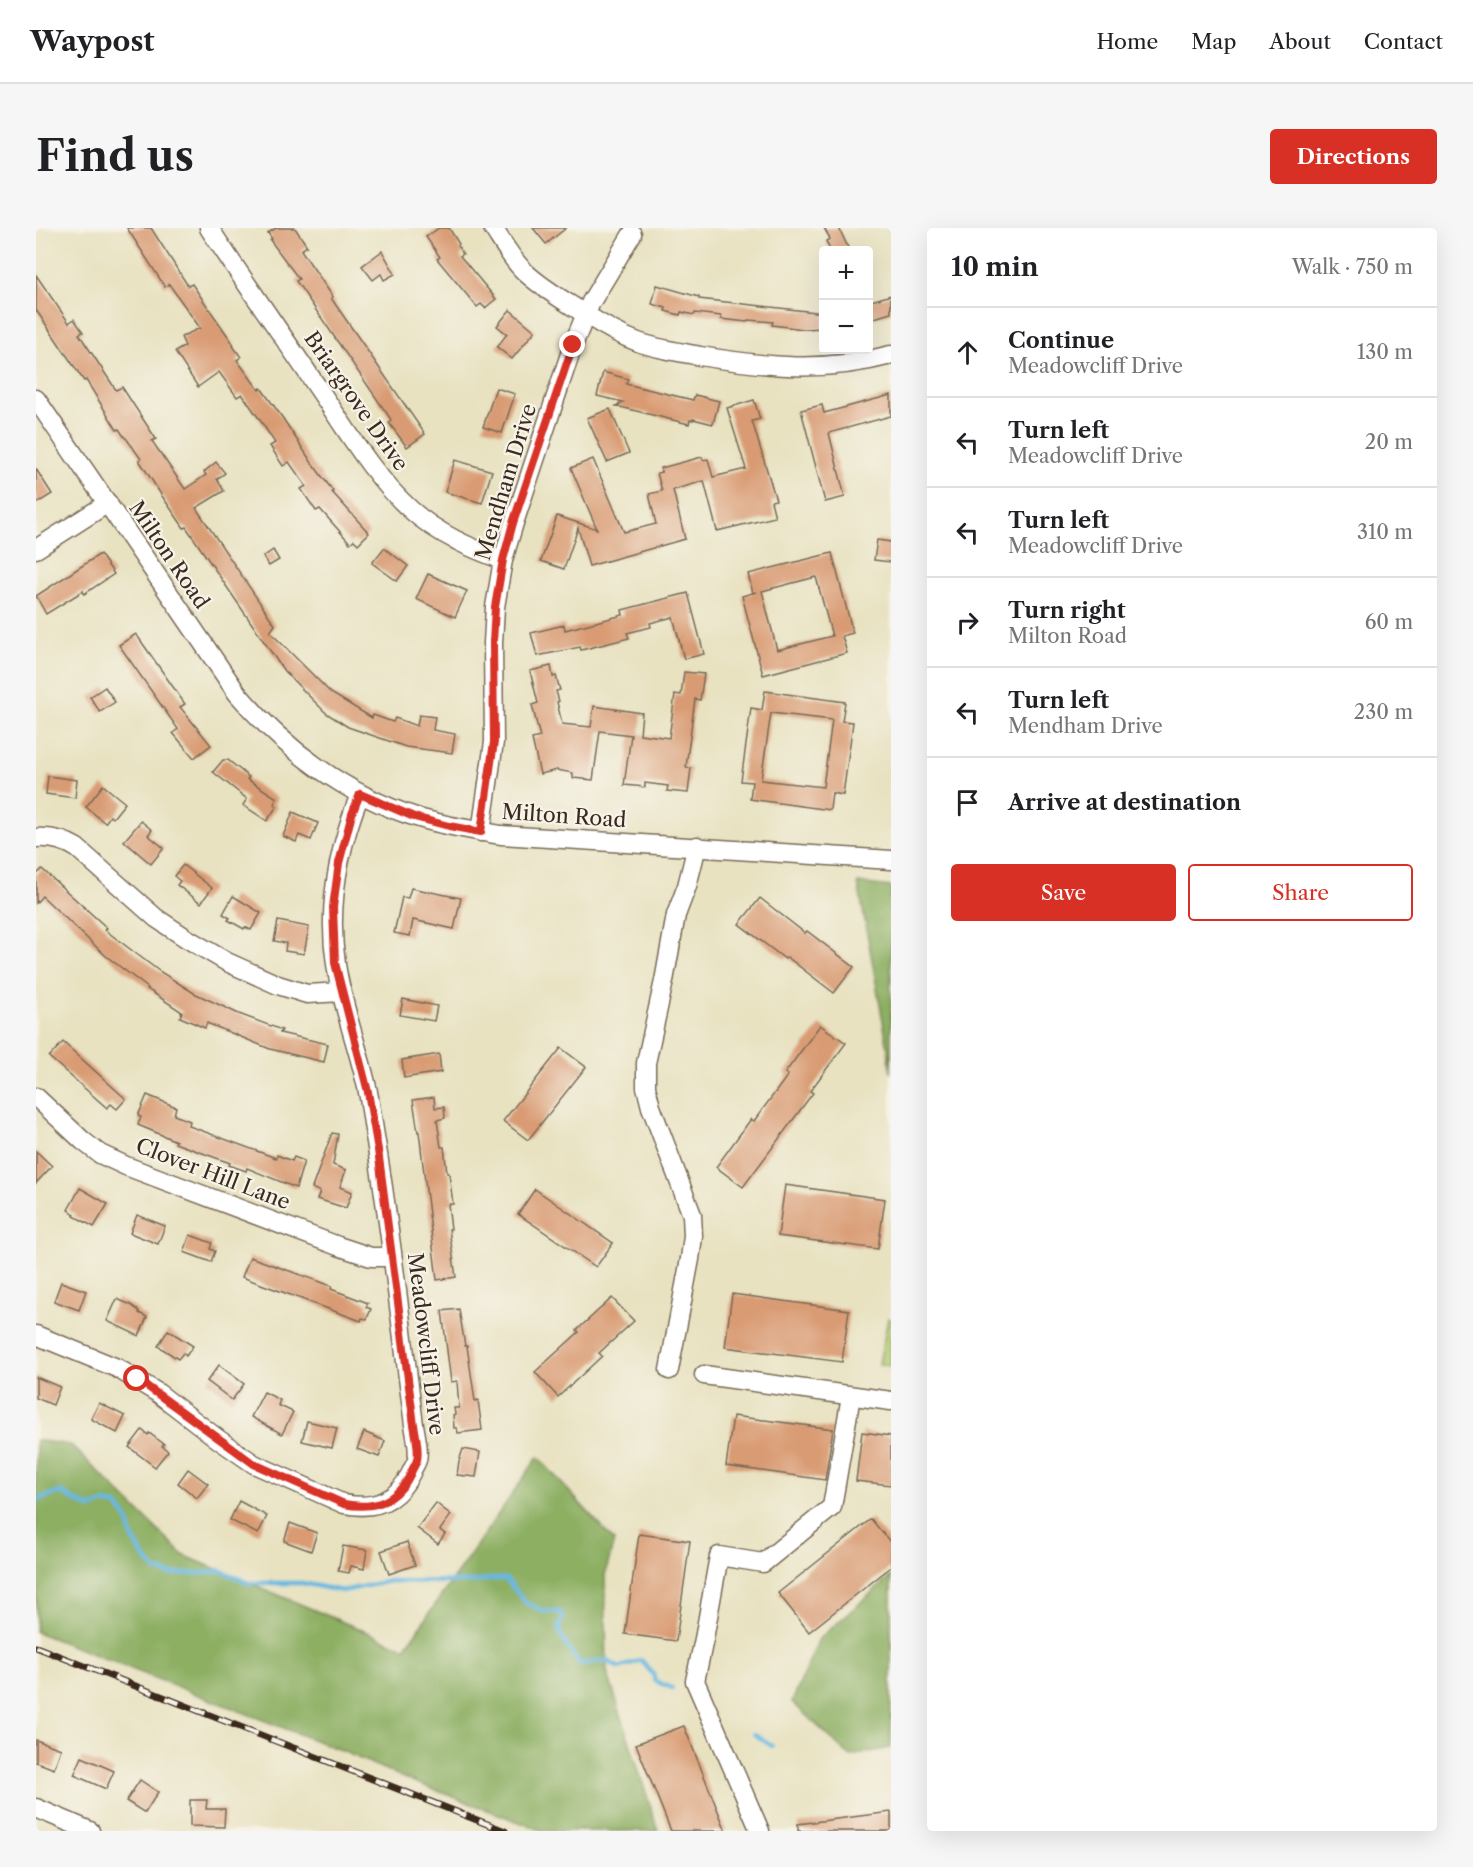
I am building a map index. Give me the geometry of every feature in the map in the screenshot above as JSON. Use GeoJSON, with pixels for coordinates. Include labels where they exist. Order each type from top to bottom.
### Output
{"type":"FeatureCollection","features":[{"type":"Feature","properties":{"kind":"street","name":"Briargrove Drive"},"geometry":{"type":"LineString","coordinates":[[209,228],[378,475],[413,512],[457,542],[503,560]]}},
{"type":"Feature","properties":{"kind":"street"},"geometry":{"type":"LineString","coordinates":[[493,228],[526,273],[565,303],[606,328],[638,343],[720,359],[787,368],[863,363],[891,356]]}},
{"type":"Feature","properties":{"kind":"street","name":"Mendham Drive"},"geometry":{"type":"LineString","coordinates":[[481,832],[494,742],[493,643],[495,607],[503,560],[513,523],[585,314],[632,234]]}},
{"type":"Feature","properties":{"kind":"street","name":"Milton Road"},"geometry":{"type":"LineString","coordinates":[[36,399],[221,672],[256,716],[304,758],[360,794],[414,817],[481,832],[526,837],[891,860]]}},
{"type":"Feature","properties":{"kind":"street"},"geometry":{"type":"LineString","coordinates":[[36,549],[108,503]]}},
{"type":"Feature","properties":{"kind":"street","name":"Meadowcliff Drive"},"geometry":{"type":"LineString","coordinates":[[36,1335],[117,1368],[137,1379],[254,1464],[344,1504],[356,1507],[371,1506],[386,1501],[398,1493],[405,1484],[417,1460],[392,1257],[368,1092],[335,963],[333,907],[339,863],[352,814],[360,794]]}},
{"type":"Feature","properties":{"kind":"street"},"geometry":{"type":"LineString","coordinates":[[36,838],[53,838],[77,848],[156,918],[227,962],[278,985],[307,994],[342,992]]}},
{"type":"Feature","properties":{"kind":"street"},"geometry":{"type":"LineString","coordinates":[[669,1370],[690,1259],[693,1236],[692,1215],[651,1107],[646,1088],[646,1064],[676,915],[687,886],[697,846]]}},
{"type":"Feature","properties":{"kind":"street","name":"Clover Hill Lane"},"geometry":{"type":"LineString","coordinates":[[36,1097],[83,1142],[100,1154],[126,1166],[338,1246],[371,1257],[392,1257]]}},
{"type":"Feature","properties":{"kind":"street"},"geometry":{"type":"LineString","coordinates":[[704,1375],[891,1401]]}},
{"type":"Feature","properties":{"kind":"street"},"geometry":{"type":"LineString","coordinates":[[760,1831],[694,1681],[719,1556],[763,1563],[832,1507],[851,1396]]}},
{"type":"Feature","properties":{"kind":"street"},"geometry":{"type":"LineString","coordinates":[[36,1808],[90,1831]]}},
{"type":"Feature","properties":{"kind":"green space"},"geometry":{"type":"Polygon","coordinates":[[[858,883],[891,887],[891,1073],[888,1049],[858,883]]]}},
{"type":"Feature","properties":{"kind":"green space"},"geometry":{"type":"Polygon","coordinates":[[[888,1318],[891,1319],[891,1366],[879,1364],[888,1318]]]}},
{"type":"Feature","properties":{"kind":"green space"},"geometry":{"type":"Polygon","coordinates":[[[36,1440],[71,1445],[183,1555],[405,1648],[538,1457],[614,1541],[605,1575],[607,1671],[658,1831],[543,1831],[36,1632],[36,1440]]]}},
{"type":"Feature","properties":{"kind":"green space"},"geometry":{"type":"Polygon","coordinates":[[[891,1576],[891,1748],[850,1756],[792,1702],[819,1639],[891,1576]]]}},
{"type":"Feature","properties":{"kind":"building"},"geometry":{"type":"Polygon","coordinates":[[[127,228],[151,228],[188,286],[192,284],[234,345],[241,357],[237,360],[282,417],[332,492],[369,533],[358,544],[354,540],[350,543],[320,509],[316,511],[301,489],[306,486],[289,462],[283,466],[270,446],[275,443],[242,394],[237,397],[219,372],[198,387],[175,352],[185,346],[181,337],[200,328],[169,284],[165,287],[127,228]]]}},
{"type":"Feature","properties":{"kind":"building"},"geometry":{"type":"Polygon","coordinates":[[[276,228],[295,228],[307,246],[301,250],[333,297],[331,298],[425,434],[407,447],[389,423],[390,418],[296,281],[299,279],[270,240],[272,239],[268,233],[276,228]]]}},
{"type":"Feature","properties":{"kind":"building"},"geometry":{"type":"Polygon","coordinates":[[[439,228],[449,228],[463,254],[460,256],[496,299],[485,308],[481,304],[477,307],[437,259],[440,257],[426,237],[439,228]]]}},
{"type":"Feature","properties":{"kind":"building"},"geometry":{"type":"Polygon","coordinates":[[[533,228],[566,228],[546,244],[533,228]]]}},
{"type":"Feature","properties":{"kind":"building"},"geometry":{"type":"Polygon","coordinates":[[[824,228],[839,228],[847,246],[828,246],[826,241],[830,239],[824,228]]]}},
{"type":"Feature","properties":{"kind":"building"},"geometry":{"type":"Polygon","coordinates":[[[382,251],[395,274],[384,280],[381,274],[373,280],[362,266],[382,251]]]}},
{"type":"Feature","properties":{"kind":"building"},"geometry":{"type":"Polygon","coordinates":[[[36,275],[69,323],[74,319],[83,332],[79,334],[116,390],[122,387],[156,439],[152,441],[185,489],[206,475],[204,472],[216,462],[225,473],[217,479],[224,491],[196,508],[275,625],[270,632],[331,693],[372,718],[373,715],[393,722],[395,718],[417,726],[419,715],[435,717],[433,730],[455,734],[452,753],[406,747],[348,727],[326,713],[284,671],[186,527],[184,528],[162,496],[139,460],[141,459],[119,429],[117,430],[86,380],[84,381],[36,310],[36,275]]]}},
{"type":"Feature","properties":{"kind":"building"},"geometry":{"type":"Polygon","coordinates":[[[657,285],[699,297],[699,299],[819,312],[819,328],[804,329],[772,325],[773,322],[721,319],[721,316],[695,313],[694,315],[681,312],[680,315],[652,304],[657,285]]]}},
{"type":"Feature","properties":{"kind":"building"},"geometry":{"type":"Polygon","coordinates":[[[891,295],[891,313],[873,318],[873,300],[891,295]]]}},
{"type":"Feature","properties":{"kind":"building"},"geometry":{"type":"Polygon","coordinates":[[[510,310],[535,331],[512,359],[497,347],[507,334],[497,326],[510,310]]]}},
{"type":"Feature","properties":{"kind":"building"},"geometry":{"type":"Polygon","coordinates":[[[603,372],[628,379],[626,384],[693,400],[695,395],[719,401],[713,424],[693,419],[689,424],[616,406],[623,402],[597,396],[603,372]]]}},
{"type":"Feature","properties":{"kind":"building"},"geometry":{"type":"Polygon","coordinates":[[[496,388],[515,394],[502,433],[483,427],[496,388]]]}},
{"type":"Feature","properties":{"kind":"building"},"geometry":{"type":"Polygon","coordinates":[[[891,395],[891,416],[829,433],[845,497],[825,502],[801,410],[822,405],[824,413],[891,395]]]}},
{"type":"Feature","properties":{"kind":"building"},"geometry":{"type":"Polygon","coordinates":[[[754,400],[760,419],[752,421],[776,500],[771,501],[775,517],[717,531],[704,481],[673,490],[685,539],[589,566],[578,528],[564,569],[541,561],[557,516],[597,529],[571,468],[593,459],[624,532],[656,524],[649,494],[662,491],[657,473],[662,472],[661,468],[702,457],[703,460],[708,459],[713,477],[746,469],[727,408],[754,400]]]}},
{"type":"Feature","properties":{"kind":"building"},"geometry":{"type":"Polygon","coordinates":[[[610,409],[629,453],[607,462],[587,418],[610,409]]]}},
{"type":"Feature","properties":{"kind":"building"},"geometry":{"type":"Polygon","coordinates":[[[455,460],[492,471],[482,503],[445,492],[455,460]]]}},
{"type":"Feature","properties":{"kind":"building"},"geometry":{"type":"Polygon","coordinates":[[[36,469],[52,494],[36,504],[36,469]]]}},
{"type":"Feature","properties":{"kind":"building"},"geometry":{"type":"Polygon","coordinates":[[[877,540],[891,542],[891,562],[874,560],[877,540]]]}},
{"type":"Feature","properties":{"kind":"building"},"geometry":{"type":"Polygon","coordinates":[[[384,548],[408,566],[397,581],[372,563],[384,548]]]}},
{"type":"Feature","properties":{"kind":"building"},"geometry":{"type":"Polygon","coordinates":[[[273,550],[279,560],[269,566],[263,557],[273,550]]]}},
{"type":"Feature","properties":{"kind":"building"},"geometry":{"type":"Polygon","coordinates":[[[832,553],[853,633],[842,636],[847,653],[763,675],[742,596],[753,593],[748,574],[832,553]],[[816,577],[762,591],[777,650],[832,636],[816,577]]]}},
{"type":"Feature","properties":{"kind":"building"},"geometry":{"type":"Polygon","coordinates":[[[100,554],[114,574],[84,594],[83,591],[46,614],[36,596],[100,554]]]}},
{"type":"Feature","properties":{"kind":"building"},"geometry":{"type":"Polygon","coordinates":[[[428,574],[467,591],[455,617],[416,599],[428,574]]]}},
{"type":"Feature","properties":{"kind":"building"},"geometry":{"type":"Polygon","coordinates":[[[688,593],[704,654],[684,659],[673,617],[650,623],[651,627],[627,633],[629,638],[581,650],[580,647],[537,656],[531,633],[564,625],[565,630],[623,615],[622,610],[688,593]]]}},
{"type":"Feature","properties":{"kind":"building"},"geometry":{"type":"Polygon","coordinates":[[[136,634],[185,704],[180,707],[211,745],[194,758],[173,733],[178,729],[119,645],[136,634]]]}},
{"type":"Feature","properties":{"kind":"building"},"geometry":{"type":"Polygon","coordinates":[[[551,666],[553,677],[556,676],[560,690],[556,691],[562,724],[591,727],[594,706],[642,713],[640,734],[669,738],[675,694],[681,695],[684,672],[704,674],[700,700],[695,699],[686,767],[691,768],[688,793],[667,791],[668,786],[645,783],[645,787],[624,785],[631,735],[600,731],[593,780],[573,778],[573,773],[557,770],[540,774],[532,739],[540,737],[532,705],[538,703],[530,671],[551,666]]]}},
{"type":"Feature","properties":{"kind":"building"},"geometry":{"type":"Polygon","coordinates":[[[105,687],[115,702],[100,712],[90,697],[105,687]]]}},
{"type":"Feature","properties":{"kind":"building"},"geometry":{"type":"Polygon","coordinates":[[[765,691],[845,702],[842,721],[853,722],[843,795],[832,793],[830,810],[750,799],[752,782],[741,781],[751,708],[762,710],[765,691]],[[771,713],[761,780],[823,787],[832,720],[771,713]]]}},
{"type":"Feature","properties":{"kind":"building"},"geometry":{"type":"Polygon","coordinates":[[[223,760],[228,760],[249,777],[247,779],[277,798],[274,804],[277,806],[267,821],[243,805],[247,799],[213,772],[223,760]]]}},
{"type":"Feature","properties":{"kind":"building"},"geometry":{"type":"Polygon","coordinates":[[[48,776],[77,780],[75,798],[46,794],[48,776]]]}},
{"type":"Feature","properties":{"kind":"building"},"geometry":{"type":"Polygon","coordinates":[[[103,785],[125,803],[113,818],[110,816],[105,823],[86,807],[103,785]]]}},
{"type":"Feature","properties":{"kind":"building"},"geometry":{"type":"Polygon","coordinates":[[[293,812],[318,823],[311,840],[299,835],[296,842],[283,836],[293,812]]]}},
{"type":"Feature","properties":{"kind":"building"},"geometry":{"type":"Polygon","coordinates":[[[141,821],[152,830],[148,835],[164,848],[151,864],[124,841],[141,821]]]}},
{"type":"Feature","properties":{"kind":"building"},"geometry":{"type":"Polygon","coordinates":[[[183,865],[212,888],[201,903],[177,885],[180,881],[174,876],[183,865]]]}},
{"type":"Feature","properties":{"kind":"building"},"geometry":{"type":"Polygon","coordinates":[[[42,869],[107,928],[105,930],[159,971],[194,993],[239,1014],[282,1030],[280,1033],[328,1044],[324,1062],[270,1049],[207,1023],[205,1028],[180,1017],[182,1012],[147,989],[106,956],[42,896],[36,903],[36,875],[42,869]]]}},
{"type":"Feature","properties":{"kind":"building"},"geometry":{"type":"Polygon","coordinates":[[[411,888],[461,898],[454,929],[413,920],[410,936],[394,933],[402,897],[408,898],[411,888]]]}},
{"type":"Feature","properties":{"kind":"building"},"geometry":{"type":"Polygon","coordinates":[[[233,896],[261,913],[251,930],[245,927],[244,929],[228,920],[230,918],[223,914],[233,896]]]}},
{"type":"Feature","properties":{"kind":"building"},"geometry":{"type":"Polygon","coordinates":[[[760,898],[854,967],[834,993],[739,924],[760,898]]]}},
{"type":"Feature","properties":{"kind":"building"},"geometry":{"type":"Polygon","coordinates":[[[278,921],[309,927],[304,954],[285,951],[286,943],[274,941],[278,921]]]}},
{"type":"Feature","properties":{"kind":"building"},"geometry":{"type":"Polygon","coordinates":[[[403,999],[437,1006],[434,1021],[400,1015],[403,999]]]}},
{"type":"Feature","properties":{"kind":"building"},"geometry":{"type":"Polygon","coordinates":[[[820,1025],[846,1043],[810,1091],[813,1093],[743,1187],[716,1167],[751,1119],[754,1121],[788,1075],[785,1073],[820,1025]]]}},
{"type":"Feature","properties":{"kind":"building"},"geometry":{"type":"Polygon","coordinates":[[[63,1042],[126,1099],[117,1109],[111,1104],[107,1108],[49,1057],[63,1042]]]}},
{"type":"Feature","properties":{"kind":"building"},"geometry":{"type":"Polygon","coordinates":[[[561,1048],[586,1067],[528,1140],[503,1121],[561,1048]]]}},
{"type":"Feature","properties":{"kind":"building"},"geometry":{"type":"Polygon","coordinates":[[[439,1054],[441,1072],[404,1078],[402,1060],[439,1054]]]}},
{"type":"Feature","properties":{"kind":"building"},"geometry":{"type":"Polygon","coordinates":[[[147,1095],[176,1107],[174,1115],[190,1121],[189,1126],[276,1158],[277,1155],[292,1161],[294,1157],[304,1161],[296,1188],[247,1168],[246,1171],[229,1165],[230,1163],[175,1143],[176,1141],[138,1125],[141,1117],[138,1116],[147,1095]]]}},
{"type":"Feature","properties":{"kind":"building"},"geometry":{"type":"Polygon","coordinates":[[[434,1097],[435,1108],[444,1107],[445,1118],[437,1120],[441,1147],[444,1147],[447,1173],[449,1173],[453,1204],[448,1204],[451,1229],[449,1229],[456,1277],[437,1280],[413,1100],[434,1097]]]}},
{"type":"Feature","properties":{"kind":"building"},"geometry":{"type":"Polygon","coordinates":[[[332,1133],[338,1134],[333,1165],[346,1170],[340,1187],[352,1192],[346,1208],[317,1199],[320,1192],[312,1188],[332,1133]]]}},
{"type":"Feature","properties":{"kind":"building"},"geometry":{"type":"Polygon","coordinates":[[[36,1151],[52,1166],[36,1183],[36,1151]]]}},
{"type":"Feature","properties":{"kind":"building"},"geometry":{"type":"Polygon","coordinates":[[[785,1185],[885,1199],[878,1249],[778,1236],[785,1185]]]}},
{"type":"Feature","properties":{"kind":"building"},"geometry":{"type":"Polygon","coordinates":[[[80,1188],[108,1204],[94,1227],[68,1210],[80,1188]]]}},
{"type":"Feature","properties":{"kind":"building"},"geometry":{"type":"Polygon","coordinates":[[[535,1189],[613,1243],[596,1267],[518,1214],[535,1189]]]}},
{"type":"Feature","properties":{"kind":"building"},"geometry":{"type":"Polygon","coordinates":[[[137,1215],[165,1226],[158,1244],[130,1233],[137,1215]]]}},
{"type":"Feature","properties":{"kind":"building"},"geometry":{"type":"Polygon","coordinates":[[[190,1235],[212,1243],[210,1249],[215,1251],[211,1262],[184,1252],[190,1235]]]}},
{"type":"Feature","properties":{"kind":"building"},"geometry":{"type":"Polygon","coordinates":[[[250,1257],[332,1286],[331,1289],[368,1303],[366,1307],[371,1309],[367,1319],[362,1318],[361,1321],[242,1277],[250,1257]]]}},
{"type":"Feature","properties":{"kind":"building"},"geometry":{"type":"Polygon","coordinates":[[[61,1282],[86,1291],[79,1310],[54,1301],[61,1282]]]}},
{"type":"Feature","properties":{"kind":"building"},"geometry":{"type":"Polygon","coordinates":[[[732,1294],[849,1310],[842,1362],[725,1347],[732,1294]]]}},
{"type":"Feature","properties":{"kind":"building"},"geometry":{"type":"Polygon","coordinates":[[[612,1298],[634,1321],[599,1353],[602,1356],[558,1397],[535,1372],[612,1298]]]}},
{"type":"Feature","properties":{"kind":"building"},"geometry":{"type":"Polygon","coordinates":[[[117,1299],[131,1305],[147,1317],[139,1336],[107,1321],[117,1299]]]}},
{"type":"Feature","properties":{"kind":"building"},"geometry":{"type":"Polygon","coordinates":[[[459,1309],[482,1430],[458,1433],[457,1428],[454,1428],[453,1415],[455,1414],[454,1408],[459,1408],[457,1381],[451,1382],[442,1311],[459,1309]]]}},
{"type":"Feature","properties":{"kind":"building"},"geometry":{"type":"Polygon","coordinates":[[[168,1330],[193,1346],[186,1356],[183,1353],[178,1359],[158,1346],[168,1330]]]}},
{"type":"Feature","properties":{"kind":"building"},"geometry":{"type":"Polygon","coordinates":[[[219,1365],[244,1384],[232,1400],[207,1381],[219,1365]]]}},
{"type":"Feature","properties":{"kind":"building"},"geometry":{"type":"Polygon","coordinates":[[[36,1377],[60,1387],[53,1405],[36,1398],[36,1377]]]}},
{"type":"Feature","properties":{"kind":"building"},"geometry":{"type":"Polygon","coordinates":[[[264,1392],[280,1400],[278,1405],[293,1412],[282,1434],[251,1417],[264,1392]]]}},
{"type":"Feature","properties":{"kind":"building"},"geometry":{"type":"Polygon","coordinates":[[[99,1403],[125,1416],[117,1433],[91,1419],[99,1403]]]}},
{"type":"Feature","properties":{"kind":"building"},"geometry":{"type":"Polygon","coordinates":[[[733,1416],[833,1429],[825,1480],[726,1466],[733,1416]]]}},
{"type":"Feature","properties":{"kind":"building"},"geometry":{"type":"Polygon","coordinates":[[[307,1421],[337,1428],[332,1448],[302,1441],[307,1421]]]}},
{"type":"Feature","properties":{"kind":"building"},"geometry":{"type":"Polygon","coordinates":[[[142,1430],[164,1444],[162,1446],[168,1451],[155,1467],[129,1447],[142,1430]]]}},
{"type":"Feature","properties":{"kind":"building"},"geometry":{"type":"Polygon","coordinates":[[[364,1432],[385,1441],[379,1457],[357,1449],[364,1432]]]}},
{"type":"Feature","properties":{"kind":"building"},"geometry":{"type":"Polygon","coordinates":[[[862,1432],[891,1436],[891,1485],[856,1481],[862,1432]]]}},
{"type":"Feature","properties":{"kind":"building"},"geometry":{"type":"Polygon","coordinates":[[[463,1449],[480,1452],[476,1477],[457,1475],[463,1449]]]}},
{"type":"Feature","properties":{"kind":"building"},"geometry":{"type":"Polygon","coordinates":[[[188,1469],[208,1484],[197,1498],[178,1483],[188,1469]]]}},
{"type":"Feature","properties":{"kind":"building"},"geometry":{"type":"Polygon","coordinates":[[[239,1501],[267,1516],[258,1534],[230,1520],[239,1501]]]}},
{"type":"Feature","properties":{"kind":"building"},"geometry":{"type":"Polygon","coordinates":[[[436,1503],[451,1515],[440,1530],[445,1534],[438,1544],[417,1528],[436,1503]]]}},
{"type":"Feature","properties":{"kind":"building"},"geometry":{"type":"Polygon","coordinates":[[[871,1519],[891,1543],[891,1567],[809,1632],[778,1593],[871,1519]]]}},
{"type":"Feature","properties":{"kind":"building"},"geometry":{"type":"Polygon","coordinates":[[[290,1523],[317,1533],[311,1551],[284,1541],[290,1523]]]}},
{"type":"Feature","properties":{"kind":"building"},"geometry":{"type":"Polygon","coordinates":[[[639,1534],[690,1541],[676,1641],[625,1634],[639,1534]]]}},
{"type":"Feature","properties":{"kind":"building"},"geometry":{"type":"Polygon","coordinates":[[[407,1542],[415,1565],[389,1574],[381,1551],[407,1542]]]}},
{"type":"Feature","properties":{"kind":"building"},"geometry":{"type":"Polygon","coordinates":[[[343,1546],[367,1550],[364,1569],[351,1566],[349,1573],[338,1571],[343,1546]]]}},
{"type":"Feature","properties":{"kind":"building"},"geometry":{"type":"Polygon","coordinates":[[[684,1726],[726,1831],[671,1831],[636,1744],[684,1726]]]}},
{"type":"Feature","properties":{"kind":"building"},"geometry":{"type":"Polygon","coordinates":[[[36,1740],[61,1749],[54,1769],[36,1762],[36,1740]]]}},
{"type":"Feature","properties":{"kind":"building"},"geometry":{"type":"Polygon","coordinates":[[[82,1757],[114,1771],[106,1789],[74,1775],[82,1757]]]}},
{"type":"Feature","properties":{"kind":"building"},"geometry":{"type":"Polygon","coordinates":[[[140,1780],[158,1792],[145,1813],[126,1801],[140,1780]]]}},
{"type":"Feature","properties":{"kind":"building"},"geometry":{"type":"Polygon","coordinates":[[[190,1800],[207,1800],[206,1809],[225,1809],[224,1827],[190,1826],[190,1800]]]}},
{"type":"Feature","properties":{"kind":"building"},"geometry":{"type":"Polygon","coordinates":[[[891,1812],[891,1831],[798,1831],[798,1824],[891,1812]]]}},
{"type":"Feature","properties":{"kind":"waterway"},"geometry":{"type":"LineString","coordinates":[[36,1500],[61,1492],[90,1508],[104,1503],[116,1505],[127,1518],[131,1535],[142,1554],[155,1570],[169,1574],[207,1573],[220,1570],[248,1583],[302,1583],[342,1591],[390,1581],[474,1582],[506,1579],[526,1603],[546,1612],[560,1612],[563,1618],[558,1628],[560,1633],[581,1664],[606,1660],[619,1668],[641,1660],[653,1674],[655,1681],[672,1688]]}},
{"type":"Feature","properties":{"kind":"waterway"},"geometry":{"type":"LineString","coordinates":[[754,1734],[772,1746]]}},
{"type":"Feature","properties":{"kind":"railway"},"geometry":{"type":"LineString","coordinates":[[36,1647],[505,1831]]}},
{"type":"Feature","properties":{"kind":"route"},"geometry":{"type":"LineString","coordinates":[[137,1379],[254,1464],[344,1504],[356,1507],[371,1506],[386,1501],[398,1493],[405,1484],[417,1460],[378,1150],[368,1092],[335,963],[333,907],[339,863],[352,814],[360,794],[414,817],[481,832],[494,742],[493,643],[495,607],[503,560],[513,523],[573,345]]}}]}
